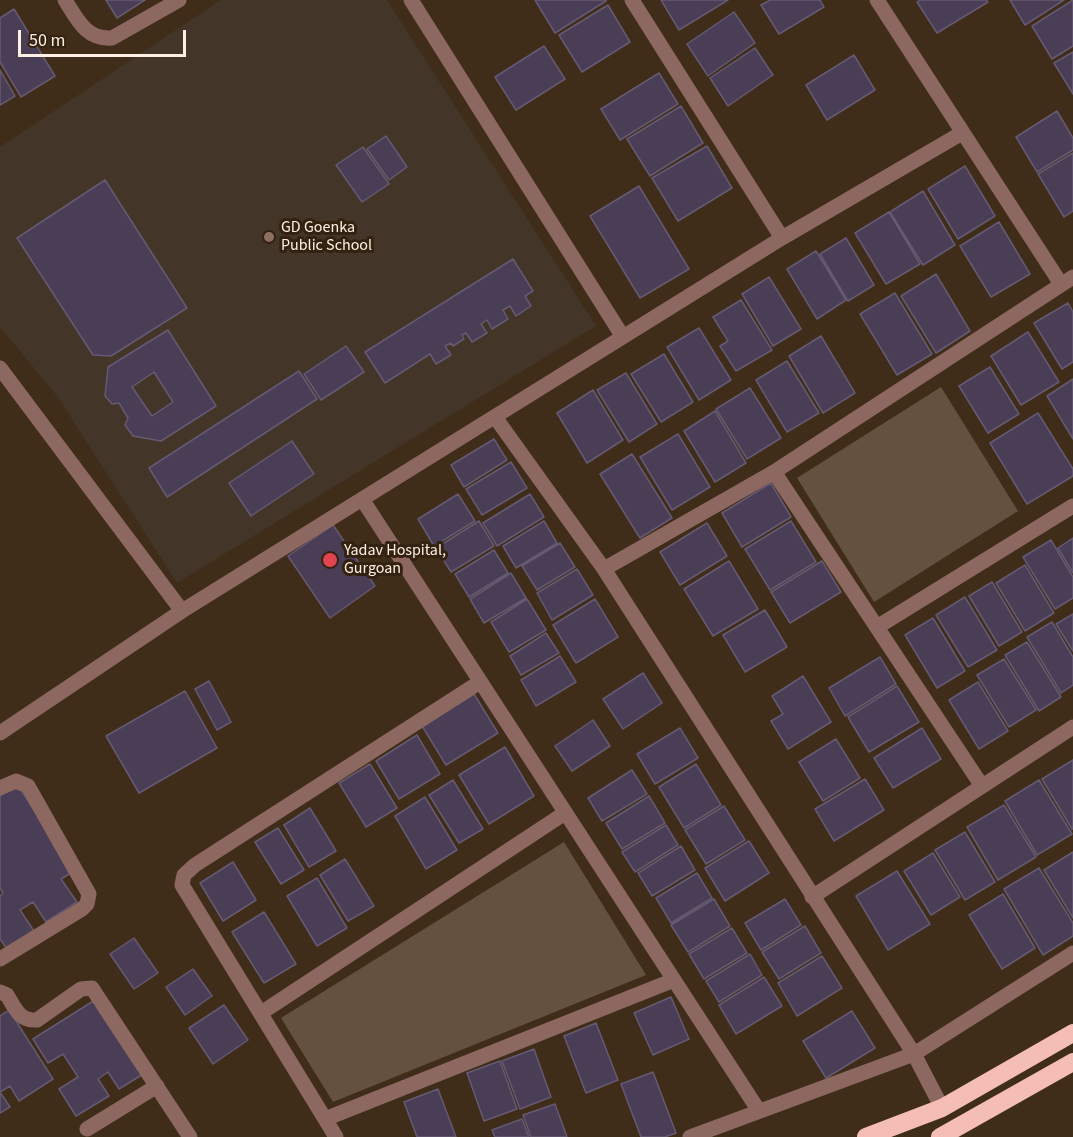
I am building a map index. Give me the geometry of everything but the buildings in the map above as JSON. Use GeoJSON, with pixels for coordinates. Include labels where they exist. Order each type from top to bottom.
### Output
{"type":"FeatureCollection","features":[{"type":"Feature","properties":{"kind":"highway"},"geometry":{"type":"LineString","coordinates":[[866,1137],[942,1108],[1073,1032]]}},
{"type":"Feature","properties":{"kind":"highway"},"geometry":{"type":"LineString","coordinates":[[940,1137],[1073,1062]]}},
{"type":"Feature","properties":{"kind":"street"},"geometry":{"type":"LineString","coordinates":[[64,0],[82,27],[89,33],[104,39],[112,38],[179,0]]}},
{"type":"Feature","properties":{"kind":"street"},"geometry":{"type":"LineString","coordinates":[[411,0],[623,337]]}},
{"type":"Feature","properties":{"kind":"street"},"geometry":{"type":"LineString","coordinates":[[632,0],[782,238]]}},
{"type":"Feature","properties":{"kind":"street"},"geometry":{"type":"LineString","coordinates":[[604,569],[774,472],[1067,281],[962,133],[877,0]]}},
{"type":"Feature","properties":{"kind":"street"},"geometry":{"type":"LineString","coordinates":[[0,733],[182,611],[782,238],[962,133]]}},
{"type":"Feature","properties":{"kind":"street"},"geometry":{"type":"LineString","coordinates":[[0,368],[182,611]]}},
{"type":"Feature","properties":{"kind":"street"},"geometry":{"type":"LineString","coordinates":[[495,417],[604,569],[914,1054],[942,1108]]}},
{"type":"Feature","properties":{"kind":"street"},"geometry":{"type":"LineString","coordinates":[[774,472],[982,786]]}},
{"type":"Feature","properties":{"kind":"street"},"geometry":{"type":"LineString","coordinates":[[362,499],[759,1111]]}},
{"type":"Feature","properties":{"kind":"street"},"geometry":{"type":"LineString","coordinates":[[877,627],[1073,506]]}},
{"type":"Feature","properties":{"kind":"street"},"geometry":{"type":"LineString","coordinates":[[336,1137],[182,885],[184,875],[195,865],[480,682]]}},
{"type":"Feature","properties":{"kind":"street"},"geometry":{"type":"LineString","coordinates":[[812,897],[1073,727]]}},
{"type":"Feature","properties":{"kind":"street"},"geometry":{"type":"LineString","coordinates":[[0,788],[16,781],[28,786],[89,894],[87,904],[82,909],[0,960]]}},
{"type":"Feature","properties":{"kind":"street"},"geometry":{"type":"LineString","coordinates":[[261,1013],[565,813]]}},
{"type":"Feature","properties":{"kind":"street"},"geometry":{"type":"LineString","coordinates":[[690,1137],[914,1054],[1073,953]]}},
{"type":"Feature","properties":{"kind":"street"},"geometry":{"type":"LineString","coordinates":[[325,1119],[674,980]]}},
{"type":"Feature","properties":{"kind":"street"},"geometry":{"type":"LineString","coordinates":[[0,992],[7,994],[22,1018],[37,1020],[81,989],[92,988],[190,1137]]}},
{"type":"Feature","properties":{"kind":"street"},"geometry":{"type":"LineString","coordinates":[[87,1129],[157,1086]]}},
{"type":"Feature","properties":{"kind":"shaded area","name":"GD Goenka Public School"},"geometry":{"type":"Polygon","coordinates":[[[221,0],[387,0],[596,326],[177,583],[57,396],[0,327],[0,147],[221,0]]]}},
{"type":"Feature","properties":{"kind":"shaded area"},"geometry":{"type":"Polygon","coordinates":[[[941,387],[1018,511],[874,602],[797,478],[941,387]]]}},
{"type":"Feature","properties":{"kind":"shaded area"},"geometry":{"type":"Polygon","coordinates":[[[564,842],[646,975],[333,1102],[281,1018],[564,842]]]}},
{"type":"Feature","properties":{"kind":"place","name":"GD Goenka Public School"},"geometry":{"type":"Point","coordinates":[269,237]}},
{"type":"Feature","properties":{"kind":"place","name":"Yadav Hospital, Gurgoan"},"geometry":{"type":"Point","coordinates":[330,560]}}]}
